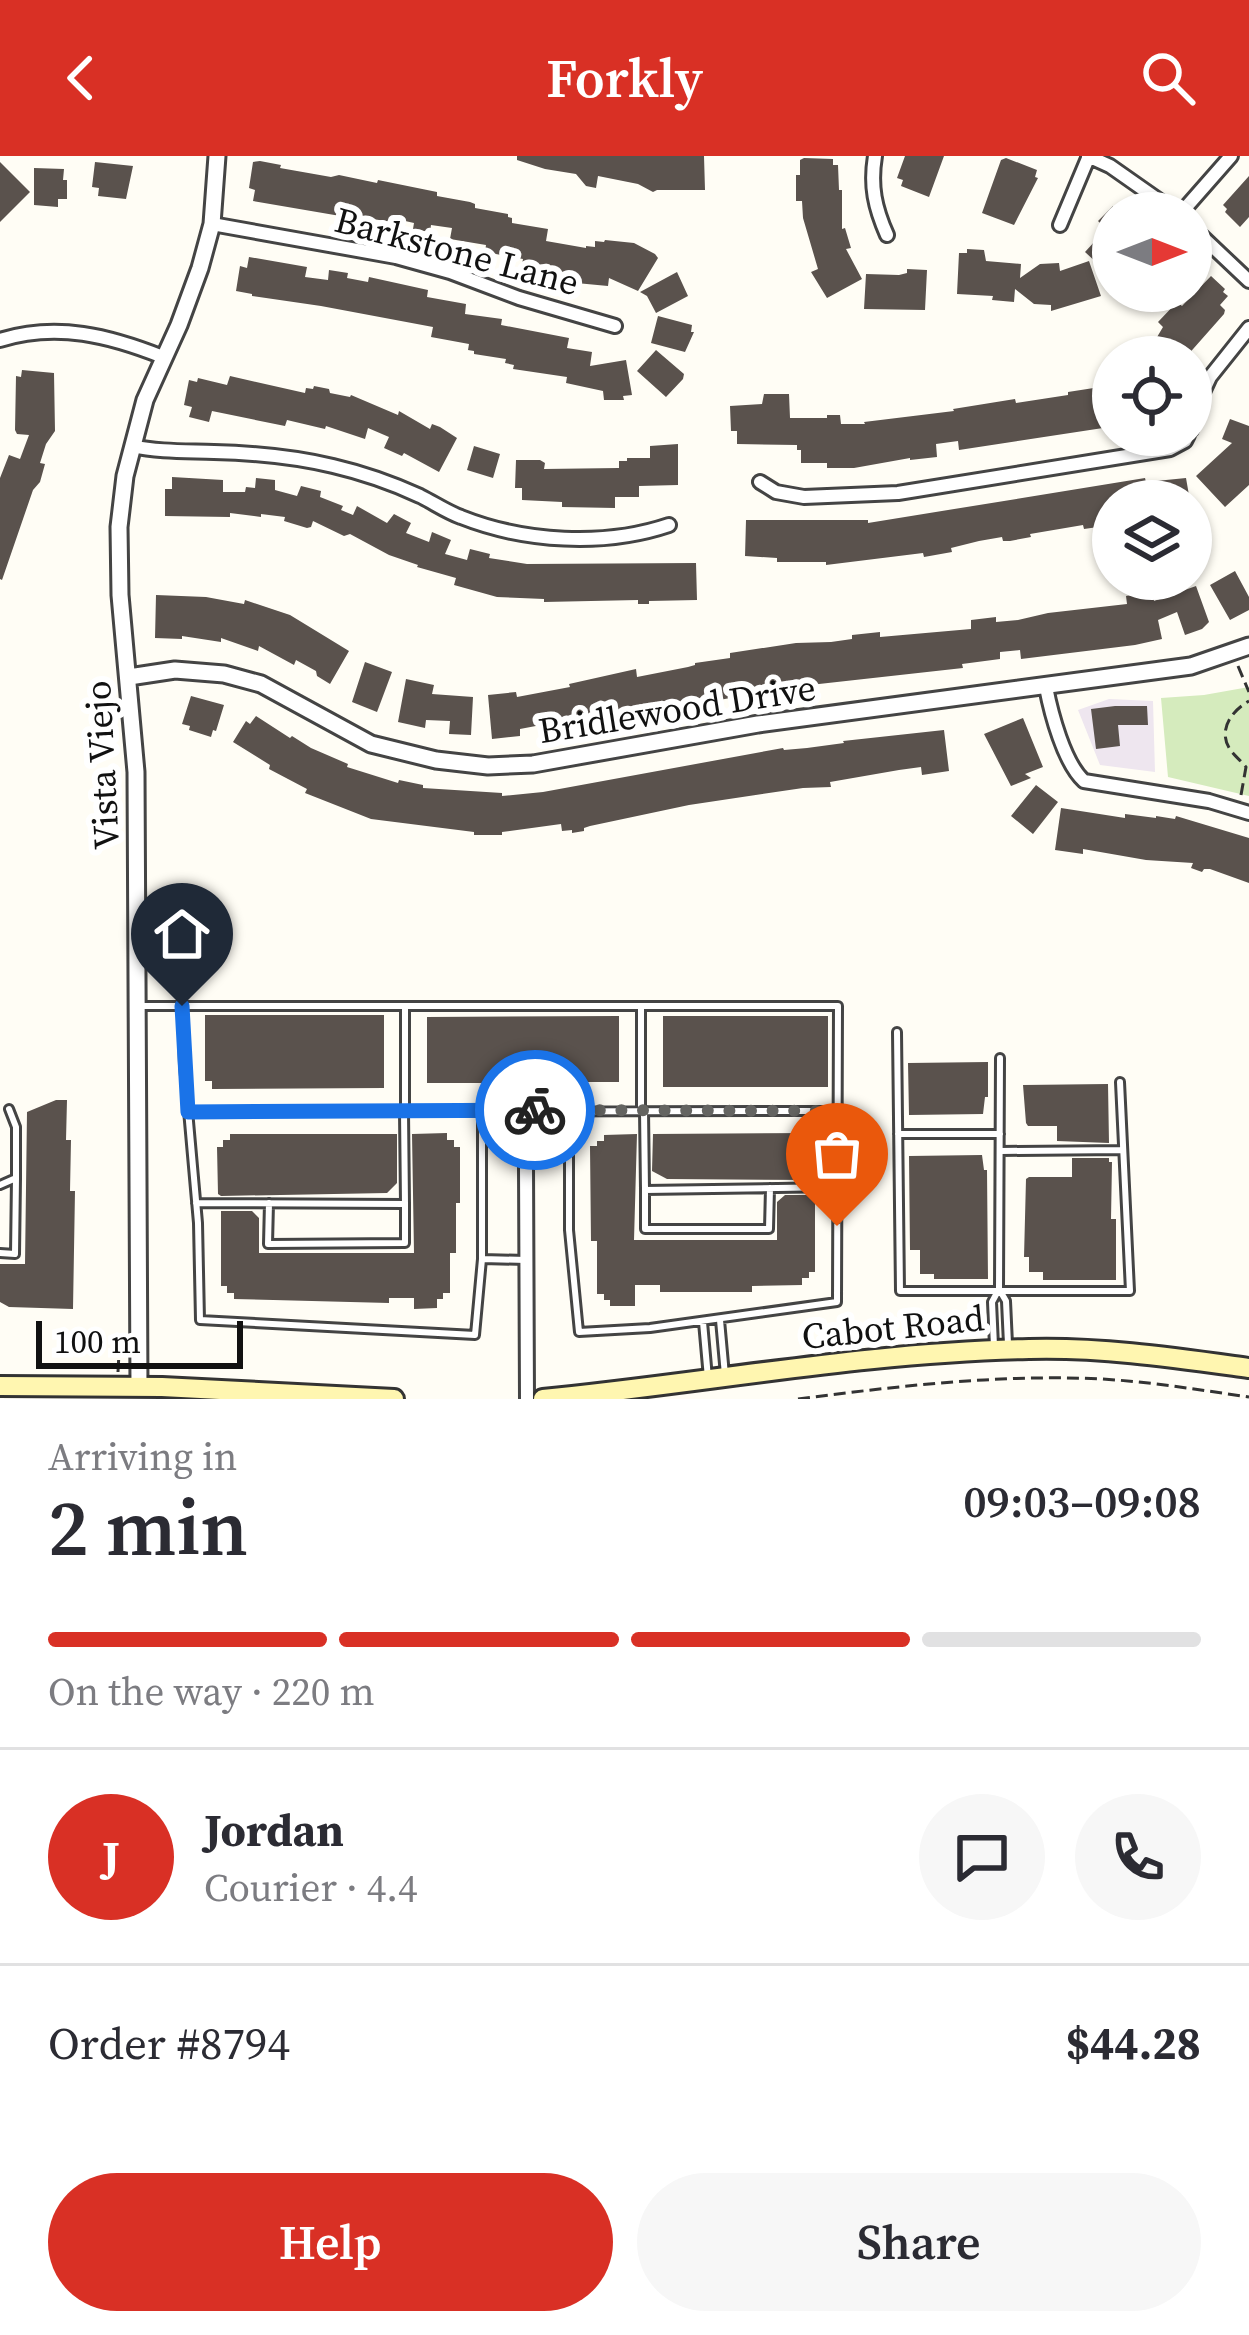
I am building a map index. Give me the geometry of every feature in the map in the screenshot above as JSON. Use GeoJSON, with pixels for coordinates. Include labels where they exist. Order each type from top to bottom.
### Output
{"type":"FeatureCollection","features":[{"type":"Feature","properties":{"kind":"main road","name":"Cabot Road"},"geometry":{"type":"LineString","coordinates":[[543,1399],[926,1354],[1001,1350],[1104,1350],[1249,1368]]}},
{"type":"Feature","properties":{"kind":"main road"},"geometry":{"type":"LineString","coordinates":[[0,1386],[394,1399]]}},
{"type":"Feature","properties":{"kind":"street","name":"Vista Viejo"},"geometry":{"type":"LineString","coordinates":[[139,1387],[136,772],[119,527],[145,400],[193,287],[212,224],[218,156]]}},
{"type":"Feature","properties":{"kind":"street"},"geometry":{"type":"LineString","coordinates":[[874,156],[875,208],[887,236]]}},
{"type":"Feature","properties":{"kind":"street"},"geometry":{"type":"LineString","coordinates":[[1060,225],[1088,156],[1148,192]]}},
{"type":"Feature","properties":{"kind":"street"},"geometry":{"type":"LineString","coordinates":[[1198,192],[1231,156]]}},
{"type":"Feature","properties":{"kind":"street","name":"Barkstone Lane"},"geometry":{"type":"LineString","coordinates":[[212,224],[396,257],[615,326]]}},
{"type":"Feature","properties":{"kind":"street"},"geometry":{"type":"LineString","coordinates":[[1212,246],[1249,281]]}},
{"type":"Feature","properties":{"kind":"street"},"geometry":{"type":"LineString","coordinates":[[1212,374],[1249,328]]}},
{"type":"Feature","properties":{"kind":"street"},"geometry":{"type":"LineString","coordinates":[[0,340],[56,331],[92,333],[164,357]]}},
{"type":"Feature","properties":{"kind":"street"},"geometry":{"type":"LineString","coordinates":[[132,446],[331,465],[382,480],[458,517],[540,536],[644,534],[669,525]]}},
{"type":"Feature","properties":{"kind":"street"},"geometry":{"type":"LineString","coordinates":[[760,482],[776,492],[804,497],[898,493],[1122,456]]}},
{"type":"Feature","properties":{"kind":"street","name":"Bridlewood Drive"},"geometry":{"type":"LineString","coordinates":[[129,677],[175,670],[224,674],[262,684],[371,744],[436,760],[488,766],[532,764],[698,733],[1191,666],[1249,646]]}},
{"type":"Feature","properties":{"kind":"street"},"geometry":{"type":"LineString","coordinates":[[1046,687],[1075,773],[1084,781],[1209,800],[1243,811]]}},
{"type":"Feature","properties":{"kind":"street"},"geometry":{"type":"LineString","coordinates":[[526,1166],[526,1399]]}},
{"type":"Feature","properties":{"kind":"lane"},"geometry":{"type":"LineString","coordinates":[[138,1006],[838,1006],[837,1302],[703,1322],[579,1332],[569,1230],[568,1110]]}},
{"type":"Feature","properties":{"kind":"lane"},"geometry":{"type":"LineString","coordinates":[[182,1006],[200,1320],[476,1335],[482,1259],[482,1111]]}},
{"type":"Feature","properties":{"kind":"lane"},"geometry":{"type":"LineString","coordinates":[[268,1203],[268,1244],[405,1243],[405,1006]]}},
{"type":"Feature","properties":{"kind":"lane"},"geometry":{"type":"LineString","coordinates":[[641,1006],[645,1229],[769,1229],[770,1188]]}},
{"type":"Feature","properties":{"kind":"lane"},"geometry":{"type":"LineString","coordinates":[[897,1032],[900,1291],[1130,1291],[1120,1082]]}},
{"type":"Feature","properties":{"kind":"lane"},"geometry":{"type":"LineString","coordinates":[[1000,1058],[999,1289],[992,1302],[1001,1350]]}},
{"type":"Feature","properties":{"kind":"lane"},"geometry":{"type":"LineString","coordinates":[[0,1253],[15,1254],[16,1126],[9,1109]]}},
{"type":"Feature","properties":{"kind":"lane"},"geometry":{"type":"LineString","coordinates":[[525,1111],[526,1166]]}},
{"type":"Feature","properties":{"kind":"lane"},"geometry":{"type":"LineString","coordinates":[[188,1112],[838,1111]]}},
{"type":"Feature","properties":{"kind":"lane"},"geometry":{"type":"LineString","coordinates":[[898,1134],[1000,1134]]}},
{"type":"Feature","properties":{"kind":"lane"},"geometry":{"type":"LineString","coordinates":[[1000,1151],[1123,1150]]}},
{"type":"Feature","properties":{"kind":"lane"},"geometry":{"type":"LineString","coordinates":[[0,1185],[16,1178]]}},
{"type":"Feature","properties":{"kind":"lane"},"geometry":{"type":"LineString","coordinates":[[645,1190],[837,1187]]}},
{"type":"Feature","properties":{"kind":"lane"},"geometry":{"type":"LineString","coordinates":[[196,1203],[404,1204]]}},
{"type":"Feature","properties":{"kind":"lane"},"geometry":{"type":"LineString","coordinates":[[482,1259],[526,1260]]}},
{"type":"Feature","properties":{"kind":"lane"},"geometry":{"type":"LineString","coordinates":[[999,1289],[1006,1301],[1001,1350]]}},
{"type":"Feature","properties":{"kind":"lane"},"geometry":{"type":"LineString","coordinates":[[717,1380],[720,1320]]}},
{"type":"Feature","properties":{"kind":"lane"},"geometry":{"type":"LineString","coordinates":[[703,1322],[717,1380]]}},
{"type":"Feature","properties":{"kind":"path"},"geometry":{"type":"LineString","coordinates":[[1232,652],[1249,692]]}},
{"type":"Feature","properties":{"kind":"path"},"geometry":{"type":"LineString","coordinates":[[1243,811],[1247,765],[1229,749],[1226,726],[1232,712],[1249,701]]}},
{"type":"Feature","properties":{"kind":"path"},"geometry":{"type":"LineString","coordinates":[[798,1399],[986,1379],[1102,1379],[1249,1397]]}},
{"type":"Feature","properties":{"kind":"shaded area"},"geometry":{"type":"Polygon","coordinates":[[[1109,699],[1153,701],[1155,772],[1100,765],[1078,710],[1109,699]]]}},
{"type":"Feature","properties":{"kind":"green space"},"geometry":{"type":"Polygon","coordinates":[[[1249,687],[1249,796],[1168,777],[1161,698],[1249,687]]]}},
{"type":"Feature","properties":{"kind":"building"},"geometry":{"type":"Polygon","coordinates":[[[517,156],[704,156],[705,190],[653,192],[598,176],[596,188],[586,186],[576,174],[545,169],[517,160],[517,156]]]}},
{"type":"Feature","properties":{"kind":"building"},"geometry":{"type":"Polygon","coordinates":[[[905,156],[944,156],[929,197],[901,186],[903,180],[897,178],[905,156]]]}},
{"type":"Feature","properties":{"kind":"building"},"geometry":{"type":"Polygon","coordinates":[[[804,158],[833,159],[833,165],[838,165],[842,229],[851,248],[846,249],[862,279],[827,298],[811,272],[818,269],[802,201],[796,201],[796,175],[800,175],[804,158]]]}},
{"type":"Feature","properties":{"kind":"building"},"geometry":{"type":"Polygon","coordinates":[[[1001,160],[1037,170],[1038,178],[1014,225],[982,213],[1001,160]]]}},
{"type":"Feature","properties":{"kind":"building"},"geometry":{"type":"Polygon","coordinates":[[[0,162],[30,192],[0,222],[0,162]]]}},
{"type":"Feature","properties":{"kind":"building"},"geometry":{"type":"Polygon","coordinates":[[[95,162],[133,166],[126,199],[98,196],[99,188],[92,187],[95,162]]]}},
{"type":"Feature","properties":{"kind":"building"},"geometry":{"type":"Polygon","coordinates":[[[253,162],[437,192],[437,196],[475,204],[475,208],[508,214],[512,223],[548,229],[546,241],[586,248],[595,247],[595,241],[634,243],[658,258],[638,291],[609,278],[608,286],[555,281],[557,275],[521,269],[523,259],[485,252],[486,245],[450,239],[452,228],[431,225],[430,232],[392,218],[392,222],[352,218],[253,201],[255,190],[249,188],[253,162]]]}},
{"type":"Feature","properties":{"kind":"building"},"geometry":{"type":"Polygon","coordinates":[[[34,168],[64,169],[67,199],[58,199],[58,207],[34,205],[34,168]]]}},
{"type":"Feature","properties":{"kind":"building"},"geometry":{"type":"Polygon","coordinates":[[[1249,176],[1249,217],[1240,227],[1223,205],[1249,176]]]}},
{"type":"Feature","properties":{"kind":"building"},"geometry":{"type":"Polygon","coordinates":[[[967,249],[984,250],[986,261],[1021,264],[1020,278],[1040,264],[1059,263],[1060,271],[1089,261],[1092,299],[1051,311],[1051,305],[1034,304],[1015,289],[1014,302],[957,294],[959,253],[967,249]]]}},
{"type":"Feature","properties":{"kind":"building"},"geometry":{"type":"Polygon","coordinates":[[[249,257],[307,267],[305,277],[328,280],[329,270],[348,273],[347,278],[368,282],[369,277],[428,290],[427,297],[466,304],[465,314],[569,338],[567,348],[592,352],[590,366],[626,360],[632,395],[604,400],[603,391],[566,383],[567,377],[513,369],[506,359],[474,354],[469,344],[431,337],[433,327],[236,291],[240,266],[247,268],[249,257]]]}},
{"type":"Feature","properties":{"kind":"building"},"geometry":{"type":"Polygon","coordinates":[[[907,269],[927,270],[925,310],[864,309],[866,274],[899,275],[907,269]]]}},
{"type":"Feature","properties":{"kind":"building"},"geometry":{"type":"Polygon","coordinates":[[[677,272],[688,296],[656,313],[640,292],[677,272]]]}},
{"type":"Feature","properties":{"kind":"building"},"geometry":{"type":"Polygon","coordinates":[[[1212,277],[1225,289],[1228,296],[1220,305],[1224,314],[1205,336],[1158,336],[1163,327],[1158,322],[1168,312],[1212,312],[1212,277]]]}},
{"type":"Feature","properties":{"kind":"building"},"geometry":{"type":"Polygon","coordinates":[[[658,316],[692,325],[694,332],[685,352],[651,343],[658,316]]]}},
{"type":"Feature","properties":{"kind":"building"},"geometry":{"type":"Polygon","coordinates":[[[656,350],[684,374],[666,397],[637,371],[656,350]]]}},
{"type":"Feature","properties":{"kind":"building"},"geometry":{"type":"Polygon","coordinates":[[[22,370],[54,373],[55,431],[46,444],[40,482],[33,490],[2,580],[0,478],[9,455],[20,459],[29,435],[15,430],[16,376],[21,377],[22,370]]]}},
{"type":"Feature","properties":{"kind":"building"},"geometry":{"type":"Polygon","coordinates":[[[230,376],[305,393],[314,386],[351,395],[398,415],[399,411],[430,429],[432,424],[440,427],[457,438],[439,472],[384,448],[389,437],[368,428],[365,439],[287,420],[285,426],[212,411],[209,422],[189,417],[192,407],[184,405],[189,380],[227,385],[230,376]]]}},
{"type":"Feature","properties":{"kind":"building"},"geometry":{"type":"Polygon","coordinates":[[[1092,388],[1092,430],[959,450],[958,441],[936,444],[937,457],[854,468],[801,463],[797,445],[737,444],[737,431],[731,431],[730,406],[762,404],[764,394],[789,394],[790,418],[840,415],[841,424],[865,424],[1092,388]]]}},
{"type":"Feature","properties":{"kind":"building"},"geometry":{"type":"Polygon","coordinates":[[[1230,419],[1249,426],[1249,485],[1225,507],[1212,493],[1212,480],[1196,476],[1232,443],[1222,439],[1230,419]]]}},
{"type":"Feature","properties":{"kind":"building"},"geometry":{"type":"Polygon","coordinates":[[[678,444],[678,485],[639,486],[639,497],[615,497],[615,508],[522,500],[522,488],[515,488],[516,460],[540,460],[544,469],[619,468],[619,461],[627,458],[650,458],[650,446],[678,444]]]}},
{"type":"Feature","properties":{"kind":"building"},"geometry":{"type":"Polygon","coordinates":[[[474,446],[500,454],[493,478],[467,470],[474,446]]]}},
{"type":"Feature","properties":{"kind":"building"},"geometry":{"type":"Polygon","coordinates":[[[172,477],[223,480],[223,492],[255,488],[256,478],[275,480],[275,490],[297,496],[301,486],[321,491],[320,497],[353,515],[357,506],[387,523],[394,514],[411,523],[406,533],[429,542],[432,532],[451,540],[445,554],[467,560],[470,549],[490,554],[489,558],[527,564],[696,563],[697,600],[638,604],[638,600],[544,602],[497,597],[454,585],[456,578],[417,567],[313,521],[307,528],[284,521],[285,517],[261,514],[165,516],[165,489],[172,489],[172,477]]]}},
{"type":"Feature","properties":{"kind":"building"},"geometry":{"type":"Polygon","coordinates":[[[1092,487],[1092,528],[1083,525],[1010,541],[1002,537],[924,557],[923,553],[826,565],[745,556],[746,520],[868,523],[1092,487]]]}},
{"type":"Feature","properties":{"kind":"building"},"geometry":{"type":"Polygon","coordinates":[[[1235,571],[1249,597],[1249,610],[1230,620],[1212,584],[1235,571]]]}},
{"type":"Feature","properties":{"kind":"building"},"geometry":{"type":"Polygon","coordinates":[[[156,595],[244,604],[245,600],[290,615],[349,651],[330,684],[296,660],[294,665],[259,646],[258,651],[221,638],[221,642],[182,636],[155,638],[156,595]]]}},
{"type":"Feature","properties":{"kind":"building"},"geometry":{"type":"Polygon","coordinates":[[[1126,600],[1201,600],[1209,622],[1185,635],[1177,612],[1158,620],[1162,639],[1135,645],[1021,659],[1020,650],[1000,652],[1000,659],[962,664],[963,668],[783,688],[662,711],[661,704],[565,730],[543,734],[541,725],[520,729],[520,736],[492,739],[488,695],[516,692],[517,697],[636,669],[637,677],[730,658],[730,653],[852,639],[852,635],[971,629],[971,620],[1018,620],[1127,604],[1126,600]]]}},
{"type":"Feature","properties":{"kind":"building"},"geometry":{"type":"Polygon","coordinates":[[[365,662],[392,672],[377,712],[352,702],[365,662]]]}},
{"type":"Feature","properties":{"kind":"building"},"geometry":{"type":"Polygon","coordinates":[[[406,679],[434,685],[432,694],[473,697],[471,735],[449,734],[450,721],[426,720],[425,728],[398,722],[406,679]]]}},
{"type":"Feature","properties":{"kind":"building"},"geometry":{"type":"Polygon","coordinates":[[[191,696],[224,705],[211,737],[182,724],[191,696]]]}},
{"type":"Feature","properties":{"kind":"building"},"geometry":{"type":"Polygon","coordinates":[[[1147,706],[1148,725],[1118,725],[1120,746],[1096,749],[1091,709],[1147,706]]]}},
{"type":"Feature","properties":{"kind":"building"},"geometry":{"type":"Polygon","coordinates":[[[256,716],[347,767],[423,788],[502,796],[783,748],[944,730],[949,771],[922,775],[921,767],[899,770],[830,782],[831,787],[689,805],[572,833],[562,831],[561,824],[474,835],[371,819],[305,793],[307,789],[233,742],[246,721],[250,724],[256,716]]]}},
{"type":"Feature","properties":{"kind":"building"},"geometry":{"type":"Polygon","coordinates":[[[1023,718],[1043,767],[1011,786],[984,734],[1023,718]]]}},
{"type":"Feature","properties":{"kind":"building"},"geometry":{"type":"Polygon","coordinates":[[[1036,785],[1058,802],[1033,834],[1011,816],[1036,785]]]}},
{"type":"Feature","properties":{"kind":"building"},"geometry":{"type":"Polygon","coordinates":[[[1061,808],[1125,818],[1125,814],[1176,816],[1249,838],[1249,883],[1210,869],[1202,872],[1191,868],[1193,863],[1083,849],[1083,854],[1055,850],[1061,808]]]}},
{"type":"Feature","properties":{"kind":"building"},"geometry":{"type":"Polygon","coordinates":[[[205,1015],[384,1015],[384,1088],[212,1089],[212,1081],[205,1081],[205,1015]]]}},
{"type":"Feature","properties":{"kind":"building"},"geometry":{"type":"Polygon","coordinates":[[[619,1016],[619,1082],[490,1088],[490,1083],[427,1083],[427,1017],[619,1016]]]}},
{"type":"Feature","properties":{"kind":"building"},"geometry":{"type":"Polygon","coordinates":[[[663,1016],[828,1016],[828,1087],[663,1087],[663,1016]]]}},
{"type":"Feature","properties":{"kind":"building"},"geometry":{"type":"Polygon","coordinates":[[[988,1062],[983,1114],[909,1115],[908,1063],[988,1062]]]}},
{"type":"Feature","properties":{"kind":"building"},"geometry":{"type":"Polygon","coordinates":[[[1108,1084],[1109,1143],[1057,1141],[1057,1126],[1026,1123],[1023,1085],[1108,1084]]]}},
{"type":"Feature","properties":{"kind":"building"},"geometry":{"type":"Polygon","coordinates":[[[67,1100],[66,1140],[71,1140],[73,1309],[9,1307],[0,1302],[0,1264],[25,1264],[27,1112],[67,1100]]]}},
{"type":"Feature","properties":{"kind":"building"},"geometry":{"type":"Polygon","coordinates":[[[447,1133],[447,1140],[460,1147],[460,1203],[456,1203],[456,1253],[450,1253],[450,1293],[437,1299],[437,1308],[414,1309],[414,1298],[389,1298],[389,1303],[234,1299],[227,1286],[221,1286],[221,1211],[252,1211],[259,1218],[259,1253],[414,1253],[412,1134],[447,1133]]]}},
{"type":"Feature","properties":{"kind":"building"},"geometry":{"type":"Polygon","coordinates":[[[815,1133],[815,1180],[667,1179],[652,1171],[653,1134],[815,1133]]]}},
{"type":"Feature","properties":{"kind":"building"},"geometry":{"type":"Polygon","coordinates":[[[230,1134],[397,1134],[397,1183],[387,1193],[221,1196],[217,1147],[230,1140],[230,1134]]]}},
{"type":"Feature","properties":{"kind":"building"},"geometry":{"type":"Polygon","coordinates":[[[637,1134],[634,1240],[777,1240],[777,1202],[785,1195],[815,1195],[815,1272],[802,1278],[802,1285],[752,1286],[752,1292],[660,1292],[660,1285],[635,1285],[635,1306],[610,1306],[604,1294],[597,1294],[590,1146],[604,1141],[604,1135],[637,1134]]]}},
{"type":"Feature","properties":{"kind":"building"},"geometry":{"type":"Polygon","coordinates":[[[982,1155],[987,1170],[988,1279],[934,1279],[934,1274],[920,1274],[920,1250],[910,1250],[909,1156],[982,1155]]]}},
{"type":"Feature","properties":{"kind":"building"},"geometry":{"type":"Polygon","coordinates":[[[1072,1158],[1109,1158],[1112,1162],[1116,1280],[1043,1280],[1043,1272],[1029,1272],[1029,1257],[1024,1257],[1026,1179],[1072,1177],[1072,1158]]]}},
{"type":"Feature","properties":{"kind":"way so far"},"geometry":{"type":"LineString","coordinates":[[535,1110],[838,1111],[837,1226]]}},
{"type":"Feature","properties":{"kind":"route"},"geometry":{"type":"LineString","coordinates":[[182,1006],[188,1112],[535,1110]]}}]}
